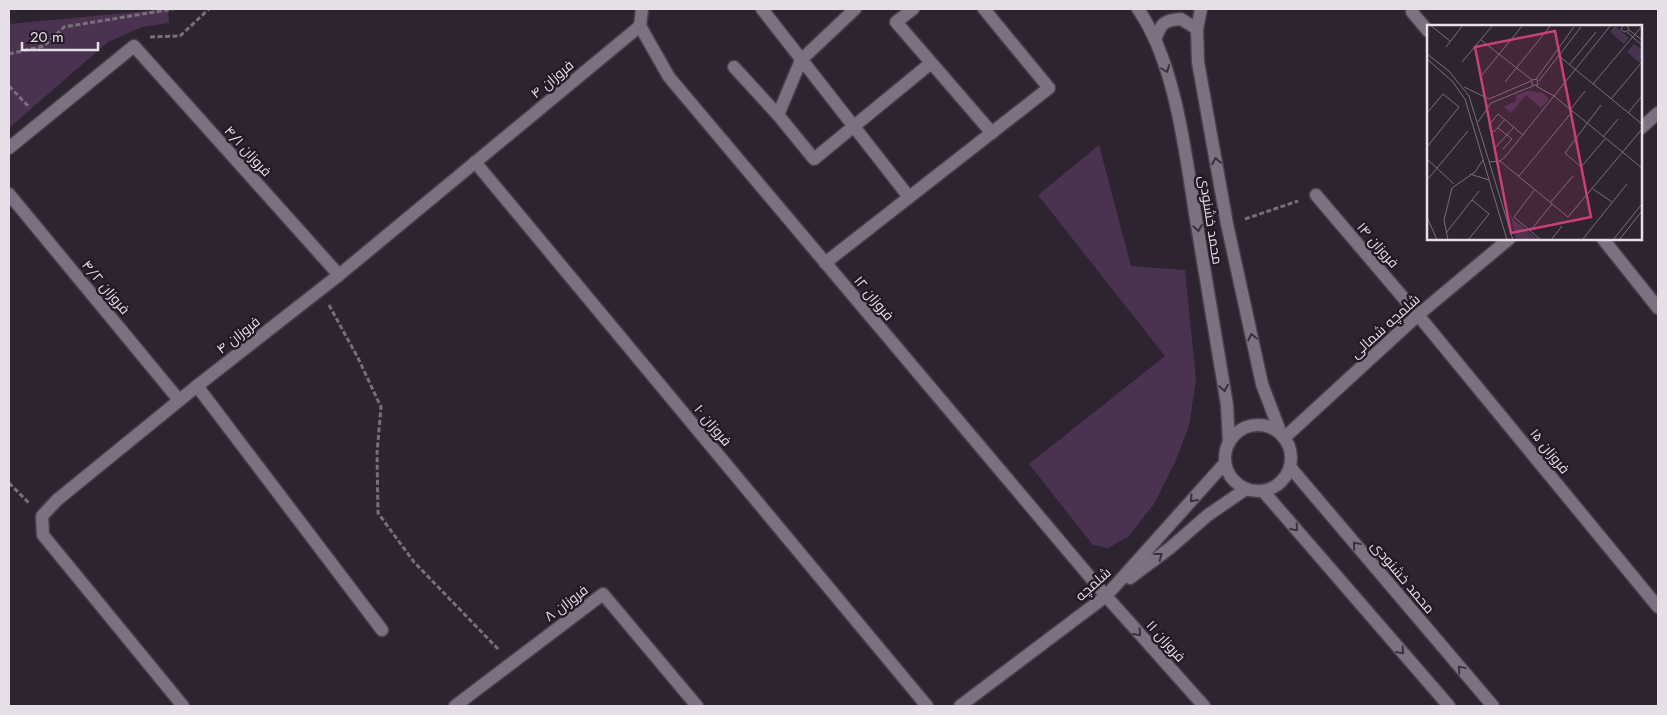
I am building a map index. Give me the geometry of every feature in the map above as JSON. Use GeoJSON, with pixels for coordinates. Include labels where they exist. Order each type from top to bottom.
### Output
{"type":"FeatureCollection","features":[{"type":"Feature","properties":{"kind":"street"},"geometry":{"type":"LineString","coordinates":[[640,26],[642,9]]}},
{"type":"Feature","properties":{"kind":"street"},"geometry":{"type":"LineString","coordinates":[[762,9],[909,197]]}},
{"type":"Feature","properties":{"kind":"street"},"geometry":{"type":"LineString","coordinates":[[778,115],[801,60],[855,9]]}},
{"type":"Feature","properties":{"kind":"street"},"geometry":{"type":"LineString","coordinates":[[913,9],[896,22],[992,133]]}},
{"type":"Feature","properties":{"kind":"street"},"geometry":{"type":"LineString","coordinates":[[825,263],[1049,88],[984,9]]}},
{"type":"Feature","properties":{"kind":"street","name":"محمد خشنودی"},"geometry":{"type":"LineString","coordinates":[[1138,9],[1155,40],[1169,78],[1185,155],[1227,405],[1228,443]]}},
{"type":"Feature","properties":{"kind":"street","name":"محمد خشنودی"},"geometry":{"type":"LineString","coordinates":[[1201,9],[1197,29],[1198,62],[1228,224],[1262,384],[1282,436]]}},
{"type":"Feature","properties":{"kind":"street"},"geometry":{"type":"LineString","coordinates":[[1412,12],[1427,30]]}},
{"type":"Feature","properties":{"kind":"street"},"geometry":{"type":"LineString","coordinates":[[1155,40],[1159,27],[1165,22],[1181,19],[1197,29]]}},
{"type":"Feature","properties":{"kind":"street","name":"فروزان ۴"},"geometry":{"type":"LineString","coordinates":[[42,516],[56,500],[179,400],[321,290],[640,26]]}},
{"type":"Feature","properties":{"kind":"street","name":"فروزان ۱۲"},"geometry":{"type":"LineString","coordinates":[[640,26],[669,76],[1106,596]]}},
{"type":"Feature","properties":{"kind":"street"},"geometry":{"type":"LineString","coordinates":[[9,148],[134,46]]}},
{"type":"Feature","properties":{"kind":"street","name":"فروزان ۴/۱"},"geometry":{"type":"LineString","coordinates":[[134,46],[339,275]]}},
{"type":"Feature","properties":{"kind":"street"},"geometry":{"type":"LineString","coordinates":[[734,67],[778,115],[814,159],[930,63]]}},
{"type":"Feature","properties":{"kind":"street"},"geometry":{"type":"LineString","coordinates":[[1642,127],[1658,113]]}},
{"type":"Feature","properties":{"kind":"street","name":"فروزان ۱۰"},"geometry":{"type":"LineString","coordinates":[[475,162],[927,706]]}},
{"type":"Feature","properties":{"kind":"street","name":"فروزان ۴/۲"},"geometry":{"type":"LineString","coordinates":[[9,194],[179,400]]}},
{"type":"Feature","properties":{"kind":"street","name":"فروزان ۱۴"},"geometry":{"type":"LineString","coordinates":[[1316,196],[1418,315]]}},
{"type":"Feature","properties":{"kind":"street","name":"شلمچه شمالی"},"geometry":{"type":"LineString","coordinates":[[1282,436],[1418,315],[1508,240]]}},
{"type":"Feature","properties":{"kind":"street"},"geometry":{"type":"LineString","coordinates":[[1604,240],[1658,308]]}},
{"type":"Feature","properties":{"kind":"street","name":"فروزان ۱۵"},"geometry":{"type":"LineString","coordinates":[[1418,315],[1658,607]]}},
{"type":"Feature","properties":{"kind":"street"},"geometry":{"type":"LineString","coordinates":[[197,386],[382,630]]}},
{"type":"Feature","properties":{"kind":"street"},"geometry":{"type":"LineString","coordinates":[[1263,425],[1282,436],[1290,450],[1290,467],[1282,481],[1273,488],[1263,491],[1246,489],[1241,487],[1228,474],[1225,463],[1226,449],[1228,443],[1237,432],[1249,426],[1263,425]]}},
{"type":"Feature","properties":{"kind":"street","name":"شلمچه"},"geometry":{"type":"LineString","coordinates":[[960,706],[1106,596],[1225,463]]}},
{"type":"Feature","properties":{"kind":"street","name":"محمد خشنودی"},"geometry":{"type":"LineString","coordinates":[[1290,467],[1493,706]]}},
{"type":"Feature","properties":{"kind":"street"},"geometry":{"type":"LineString","coordinates":[[1106,596],[1170,548],[1208,515],[1246,489]]}},
{"type":"Feature","properties":{"kind":"street"},"geometry":{"type":"LineString","coordinates":[[1263,491],[1448,706]]}},
{"type":"Feature","properties":{"kind":"street"},"geometry":{"type":"LineString","coordinates":[[42,516],[43,535],[183,706]]}},
{"type":"Feature","properties":{"kind":"street","name":"فروزان ۸"},"geometry":{"type":"LineString","coordinates":[[455,706],[603,594],[697,706]]}},
{"type":"Feature","properties":{"kind":"street","name":"فروزان ۱۱"},"geometry":{"type":"LineString","coordinates":[[1106,596],[1204,706]]}},
{"type":"Feature","properties":{"kind":"path"},"geometry":{"type":"LineString","coordinates":[[9,54],[44,46],[64,27],[173,9]]}},
{"type":"Feature","properties":{"kind":"path"},"geometry":{"type":"LineString","coordinates":[[134,46],[151,36],[180,36],[209,9]]}},
{"type":"Feature","properties":{"kind":"path"},"geometry":{"type":"LineString","coordinates":[[9,86],[42,120]]}},
{"type":"Feature","properties":{"kind":"path"},"geometry":{"type":"LineString","coordinates":[[1228,224],[1316,196]]}},
{"type":"Feature","properties":{"kind":"path"},"geometry":{"type":"LineString","coordinates":[[321,290],[358,358],[381,406],[377,453],[378,513],[414,562],[512,663]]}},
{"type":"Feature","properties":{"kind":"path"},"geometry":{"type":"LineString","coordinates":[[9,484],[42,516]]}},
{"type":"Feature","properties":{"kind":"shaded area"},"geometry":{"type":"Polygon","coordinates":[[[168,9],[169,23],[142,27],[108,42],[9,128],[9,24],[168,9]]]}},
{"type":"Feature","properties":{"kind":"shaded area"},"geometry":{"type":"Polygon","coordinates":[[[1099,145],[1131,266],[1185,270],[1196,379],[1189,426],[1175,462],[1154,504],[1128,537],[1108,548],[1093,545],[1029,464],[1165,356],[1038,195],[1099,145]]]}}]}
